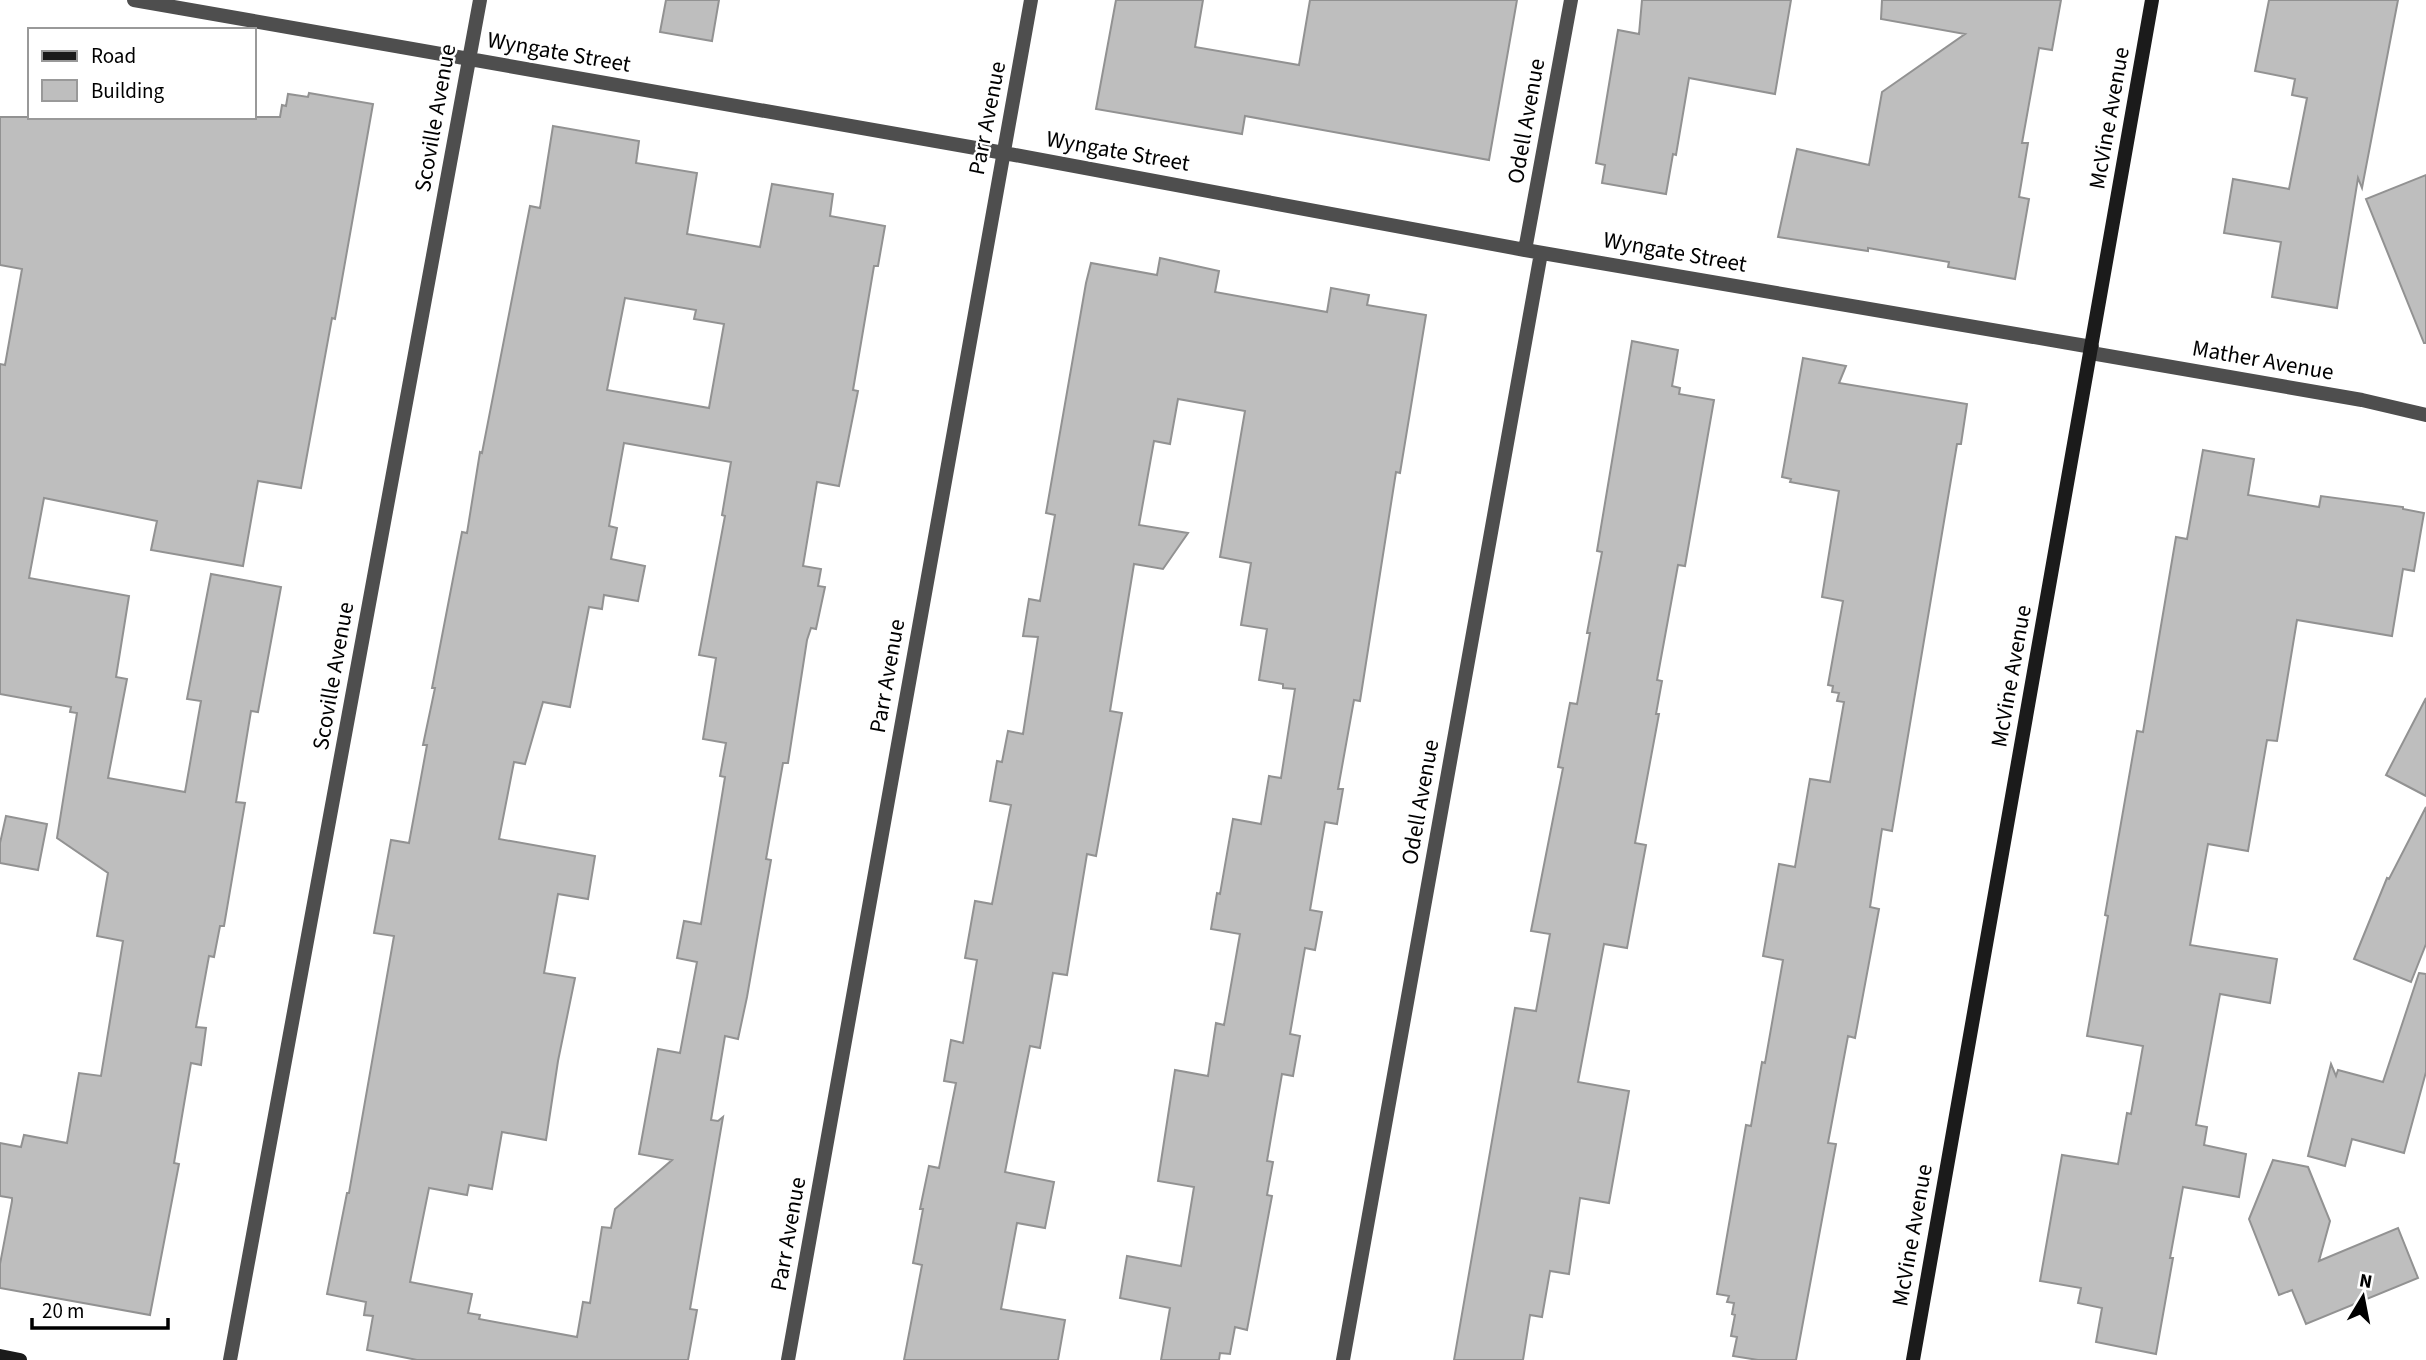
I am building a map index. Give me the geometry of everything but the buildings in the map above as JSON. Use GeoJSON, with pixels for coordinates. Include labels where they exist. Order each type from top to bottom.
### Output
{"type":"FeatureCollection","features":[{"type":"Feature","properties":{"kind":"street","name":"Wyngate Street"},"geometry":{"type":"LineString","coordinates":[[134,0],[1004,153],[1541,253],[2092,350]]}},
{"type":"Feature","properties":{"kind":"street","name":"Scoville Avenue"},"geometry":{"type":"LineString","coordinates":[[230,1360],[480,0]]}},
{"type":"Feature","properties":{"kind":"street","name":"Parr Avenue"},"geometry":{"type":"LineString","coordinates":[[789,1360],[1031,0]]}},
{"type":"Feature","properties":{"kind":"street","name":"Odell Avenue"},"geometry":{"type":"LineString","coordinates":[[1525,250],[1571,0]]}},
{"type":"Feature","properties":{"kind":"street","name":"McVine Avenue"},"geometry":{"type":"LineString","coordinates":[[1913,1360],[2152,0]]}},
{"type":"Feature","properties":{"kind":"street","name":"Odell Avenue"},"geometry":{"type":"LineString","coordinates":[[1343,1360],[1541,253]]}},
{"type":"Feature","properties":{"kind":"street","name":"Mather Avenue"},"geometry":{"type":"LineString","coordinates":[[2092,350],[2362,400],[2426,415]]}},
{"type":"Feature","properties":{"kind":"street"},"geometry":{"type":"LineString","coordinates":[[0,1356],[20,1360]]}}]}
